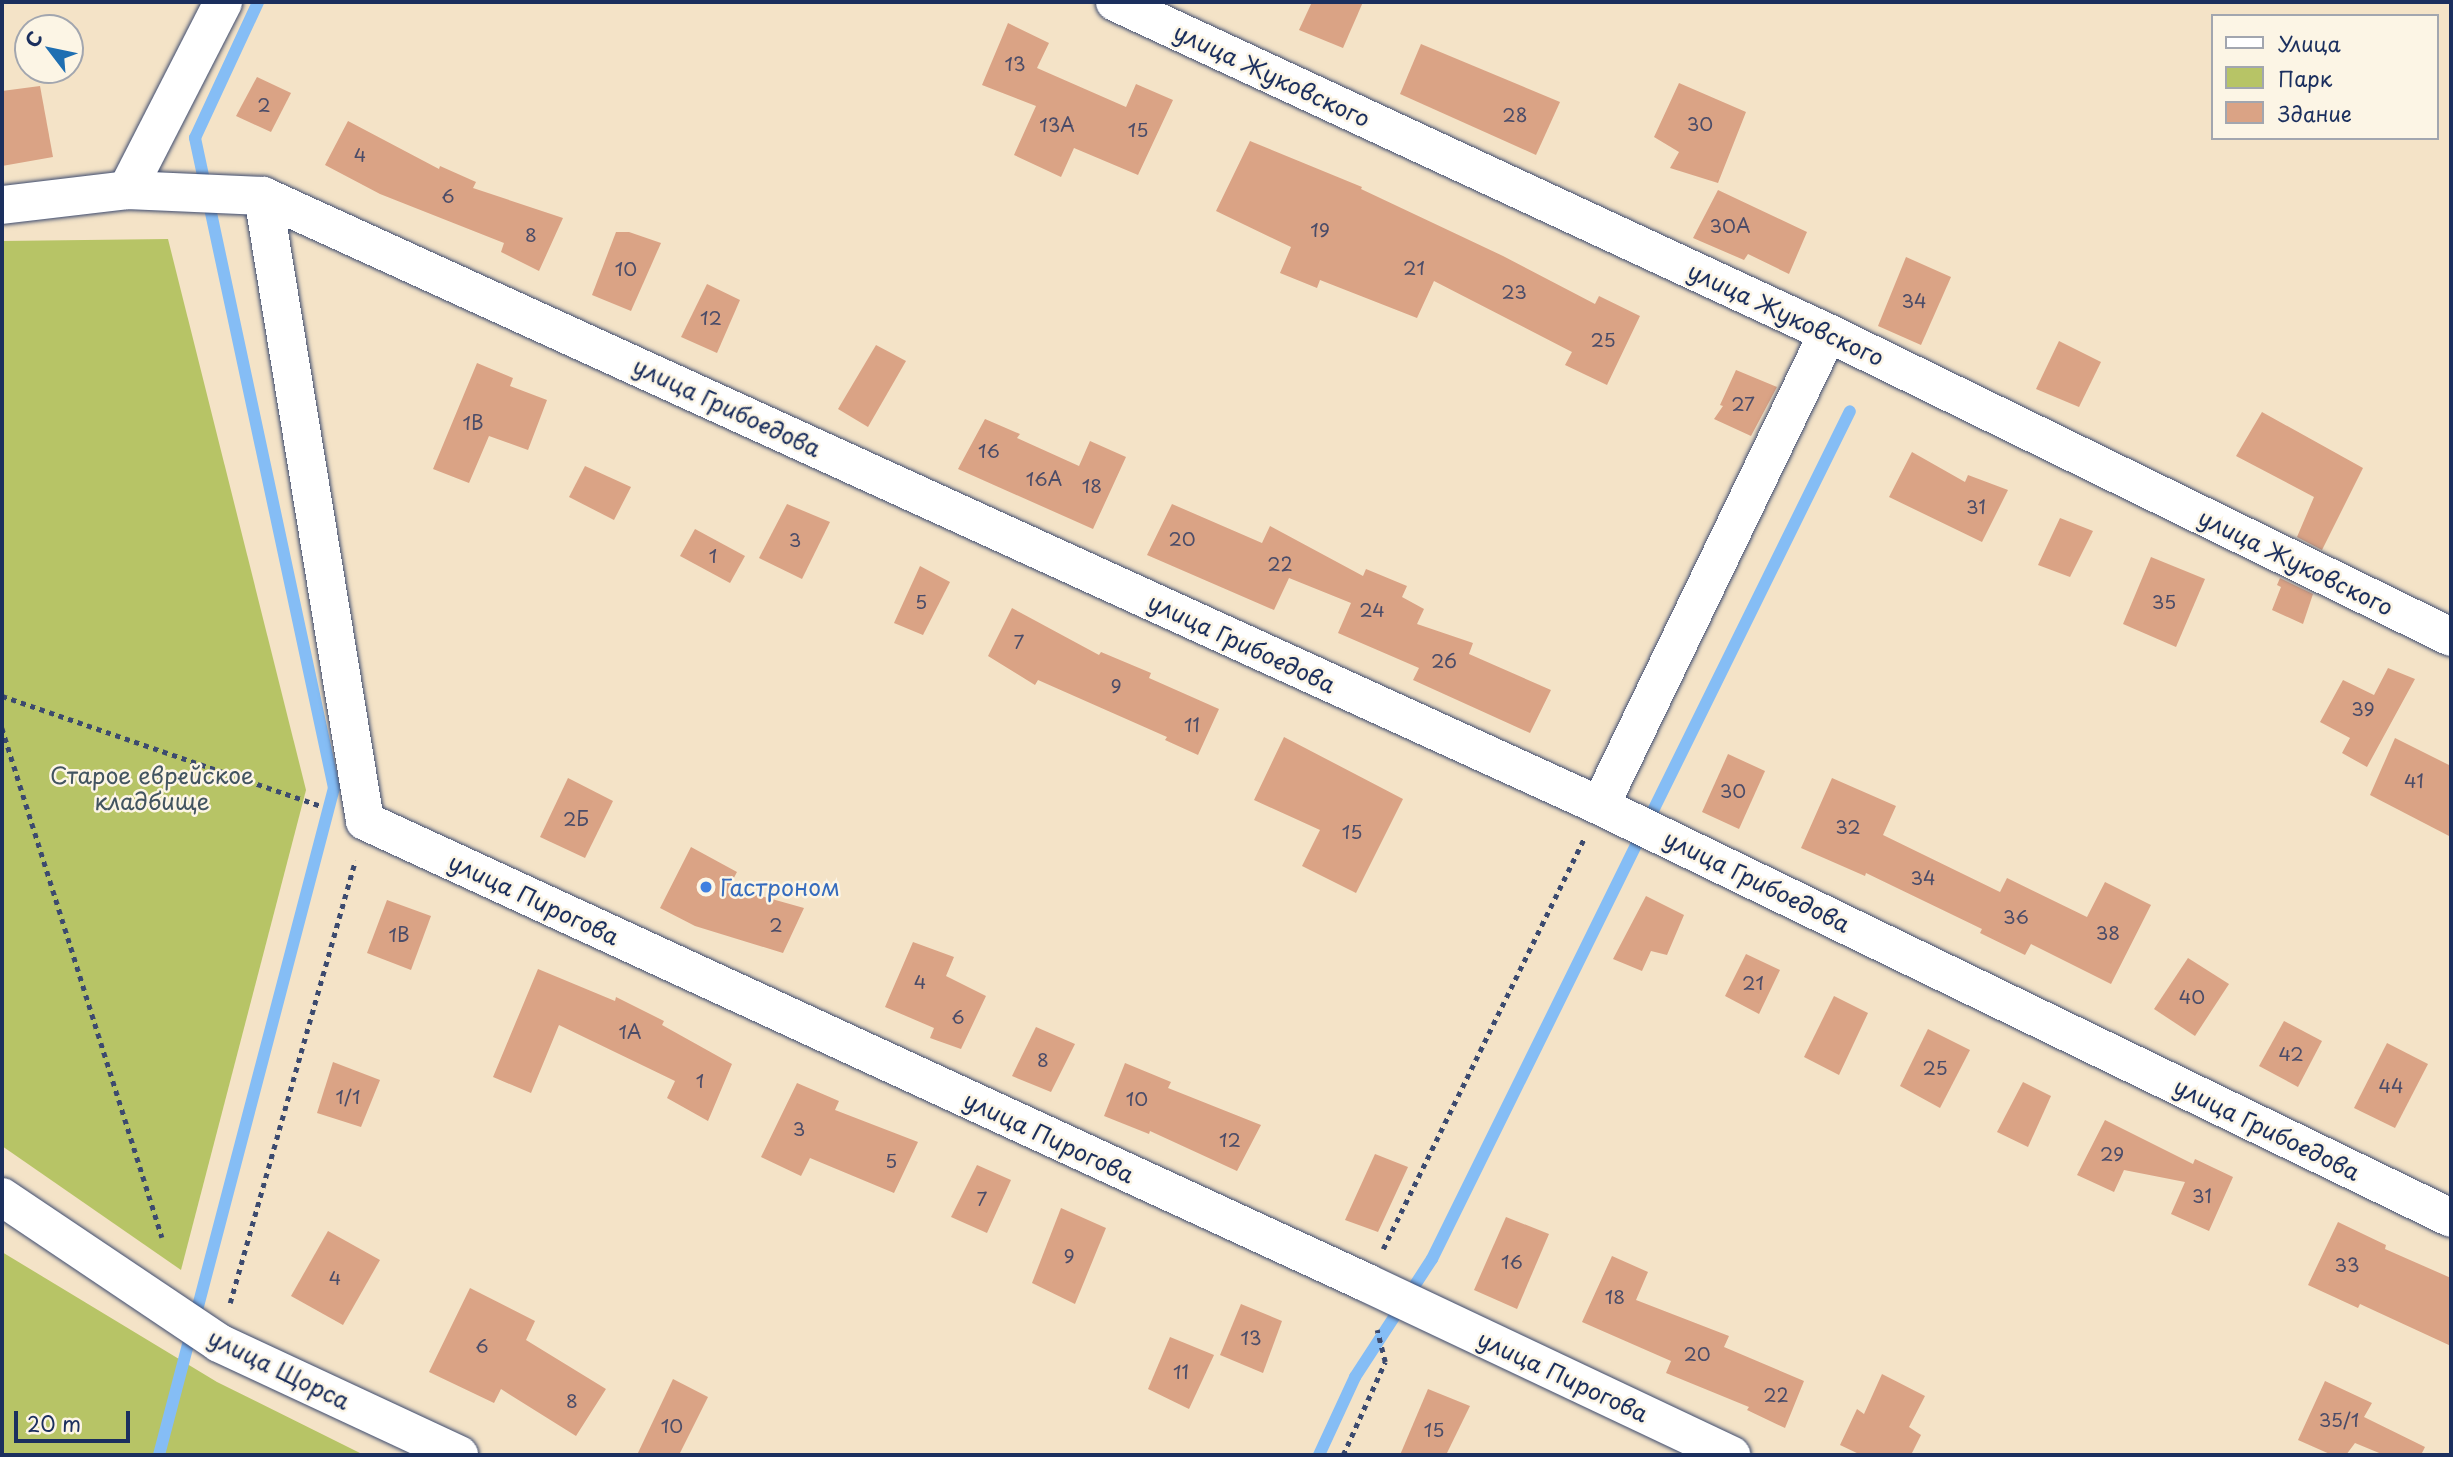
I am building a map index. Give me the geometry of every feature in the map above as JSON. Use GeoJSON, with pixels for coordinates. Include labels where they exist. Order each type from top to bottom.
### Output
{"type":"FeatureCollection","features":[{"type":"Feature","properties":{"kind":"street"},"geometry":{"type":"LineString","coordinates":[[127,190],[223,2]]}},
{"type":"Feature","properties":{"kind":"street","name":"улица Жуковского"},"geometry":{"type":"LineString","coordinates":[[1115,2],[1828,333],[2451,638]]}},
{"type":"Feature","properties":{"kind":"street","name":"улица Грибоедова"},"geometry":{"type":"LineString","coordinates":[[2,205],[127,190],[263,196],[1600,806],[2451,1218]]}},
{"type":"Feature","properties":{"kind":"street"},"geometry":{"type":"LineString","coordinates":[[263,196],[365,821]]}},
{"type":"Feature","properties":{"kind":"street"},"geometry":{"type":"LineString","coordinates":[[1600,806],[1828,333]]}},
{"type":"Feature","properties":{"kind":"street","name":"улица Пирогова"},"geometry":{"type":"LineString","coordinates":[[365,821],[1367,1283],[1731,1455]]}},
{"type":"Feature","properties":{"kind":"street","name":"улица Щорса"},"geometry":{"type":"LineString","coordinates":[[2,1197],[219,1343],[459,1455]]}},
{"type":"Feature","properties":{"kind":"path"},"geometry":{"type":"LineString","coordinates":[[2,696],[365,821],[219,1343]]}},
{"type":"Feature","properties":{"kind":"path"},"geometry":{"type":"LineString","coordinates":[[2,728],[162,1237]]}},
{"type":"Feature","properties":{"kind":"path"},"geometry":{"type":"LineString","coordinates":[[1343,1455],[1385,1362],[1367,1283],[1600,806]]}},
{"type":"Feature","properties":{"kind":"green space","name":"Старое еврейское кладбище"},"geometry":{"type":"Polygon","coordinates":[[[168,239],[306,790],[181,1270],[2,1146],[2,241],[168,239]]]}},
{"type":"Feature","properties":{"kind":"green space"},"geometry":{"type":"Polygon","coordinates":[[[2,1252],[217,1382],[364,1455],[2,1455],[2,1252]]]}},
{"type":"Feature","properties":{"kind":"building"},"geometry":{"type":"Polygon","coordinates":[[[1312,2],[1363,2],[1343,48],[1299,30],[1312,2]]]}},
{"type":"Feature","properties":{"kind":"building"},"geometry":{"type":"Polygon","coordinates":[[[1008,23],[1049,43],[1037,68],[1126,107],[1136,84],[1173,100],[1138,175],[1074,148],[1061,177],[1014,155],[1036,106],[982,85],[1008,23]]]}},
{"type":"Feature","properties":{"kind":"building"},"geometry":{"type":"Polygon","coordinates":[[[1421,44],[1560,102],[1536,155],[1400,94],[1421,44]]]}},
{"type":"Feature","properties":{"kind":"building"},"geometry":{"type":"Polygon","coordinates":[[[257,77],[291,93],[271,132],[236,116],[257,77]]]}},
{"type":"Feature","properties":{"kind":"building"},"geometry":{"type":"Polygon","coordinates":[[[1679,83],[1746,112],[1718,183],[1670,168],[1679,152],[1654,137],[1679,83]]]}},
{"type":"Feature","properties":{"kind":"building"},"geometry":{"type":"Polygon","coordinates":[[[40,86],[53,157],[2,166],[2,91],[40,86]]]}},
{"type":"Feature","properties":{"kind":"building"},"geometry":{"type":"Polygon","coordinates":[[[348,121],[439,169],[440,166],[476,182],[473,188],[563,218],[539,271],[501,252],[504,243],[380,194],[325,165],[348,121]]]}},
{"type":"Feature","properties":{"kind":"building"},"geometry":{"type":"Polygon","coordinates":[[[1250,141],[1362,187],[1361,189],[1503,256],[1595,304],[1599,296],[1640,316],[1607,385],[1565,365],[1572,352],[1434,281],[1417,318],[1320,280],[1317,288],[1280,273],[1291,247],[1216,211],[1250,141]]]}},
{"type":"Feature","properties":{"kind":"building"},"geometry":{"type":"Polygon","coordinates":[[[1718,190],[1807,232],[1789,274],[1748,254],[1744,260],[1693,238],[1718,190]]]}},
{"type":"Feature","properties":{"kind":"building"},"geometry":{"type":"Polygon","coordinates":[[[616,232],[629,232],[661,243],[631,311],[592,295],[616,232]]]}},
{"type":"Feature","properties":{"kind":"building"},"geometry":{"type":"Polygon","coordinates":[[[1906,257],[1951,277],[1921,345],[1878,326],[1906,257]]]}},
{"type":"Feature","properties":{"kind":"building"},"geometry":{"type":"Polygon","coordinates":[[[707,284],[740,300],[717,353],[681,337],[707,284]]]}},
{"type":"Feature","properties":{"kind":"building"},"geometry":{"type":"Polygon","coordinates":[[[2059,341],[2101,362],[2079,407],[2036,389],[2059,341]]]}},
{"type":"Feature","properties":{"kind":"building"},"geometry":{"type":"Polygon","coordinates":[[[876,345],[906,361],[868,427],[838,409],[876,345]]]}},
{"type":"Feature","properties":{"kind":"building"},"geometry":{"type":"Polygon","coordinates":[[[477,363],[513,378],[510,386],[547,400],[528,450],[489,436],[469,483],[433,469],[477,363]]]}},
{"type":"Feature","properties":{"kind":"building"},"geometry":{"type":"Polygon","coordinates":[[[1736,370],[1777,387],[1751,436],[1714,419],[1723,406],[1720,405],[1736,370]]]}},
{"type":"Feature","properties":{"kind":"building"},"geometry":{"type":"Polygon","coordinates":[[[2262,412],[2363,468],[2322,550],[2297,537],[2314,497],[2236,456],[2262,412]]]}},
{"type":"Feature","properties":{"kind":"building"},"geometry":{"type":"Polygon","coordinates":[[[985,419],[1020,434],[1017,438],[1079,466],[1090,441],[1126,457],[1093,529],[958,469],[985,419]]]}},
{"type":"Feature","properties":{"kind":"building"},"geometry":{"type":"Polygon","coordinates":[[[1912,452],[1965,482],[1968,475],[2008,490],[1982,542],[1889,497],[1912,452]]]}},
{"type":"Feature","properties":{"kind":"building"},"geometry":{"type":"Polygon","coordinates":[[[585,466],[631,487],[614,520],[569,497],[585,466]]]}},
{"type":"Feature","properties":{"kind":"building"},"geometry":{"type":"Polygon","coordinates":[[[787,504],[830,522],[802,579],[759,558],[787,504]]]}},
{"type":"Feature","properties":{"kind":"building"},"geometry":{"type":"Polygon","coordinates":[[[1172,504],[1262,543],[1270,526],[1363,576],[1366,569],[1407,586],[1402,597],[1424,609],[1417,624],[1473,643],[1469,654],[1551,690],[1530,733],[1413,680],[1419,668],[1338,633],[1351,603],[1289,578],[1274,610],[1147,555],[1172,504]]]}},
{"type":"Feature","properties":{"kind":"building"},"geometry":{"type":"Polygon","coordinates":[[[2060,518],[2093,531],[2070,577],[2038,565],[2060,518]]]}},
{"type":"Feature","properties":{"kind":"building"},"geometry":{"type":"Polygon","coordinates":[[[695,529],[745,556],[730,583],[680,556],[695,529]]]}},
{"type":"Feature","properties":{"kind":"building"},"geometry":{"type":"Polygon","coordinates":[[[2151,557],[2205,579],[2176,647],[2123,624],[2151,557]]]}},
{"type":"Feature","properties":{"kind":"building"},"geometry":{"type":"Polygon","coordinates":[[[920,566],[950,582],[923,635],[894,623],[920,566]]]}},
{"type":"Feature","properties":{"kind":"building"},"geometry":{"type":"Polygon","coordinates":[[[2280,578],[2313,594],[2303,624],[2272,610],[2281,587],[2277,585],[2280,578]]]}},
{"type":"Feature","properties":{"kind":"building"},"geometry":{"type":"Polygon","coordinates":[[[1012,608],[1099,655],[1101,652],[1151,673],[1149,678],[1219,709],[1198,755],[1165,740],[1167,737],[1038,680],[1035,685],[988,656],[1012,608]]]}},
{"type":"Feature","properties":{"kind":"building"},"geometry":{"type":"Polygon","coordinates":[[[2388,668],[2415,679],[2367,767],[2342,753],[2350,738],[2320,722],[2343,680],[2374,695],[2388,668]]]}},
{"type":"Feature","properties":{"kind":"building"},"geometry":{"type":"Polygon","coordinates":[[[1284,737],[1403,799],[1356,893],[1302,866],[1320,830],[1254,800],[1284,737]]]}},
{"type":"Feature","properties":{"kind":"building"},"geometry":{"type":"Polygon","coordinates":[[[2395,738],[2451,766],[2451,837],[2370,795],[2395,738]]]}},
{"type":"Feature","properties":{"kind":"building"},"geometry":{"type":"Polygon","coordinates":[[[1728,754],[1765,771],[1739,829],[1702,812],[1728,754]]]}},
{"type":"Feature","properties":{"kind":"building"},"geometry":{"type":"Polygon","coordinates":[[[568,778],[613,801],[585,858],[540,837],[568,778]]]}},
{"type":"Feature","properties":{"kind":"building"},"geometry":{"type":"Polygon","coordinates":[[[1832,778],[1896,806],[1883,835],[2000,892],[2007,878],[2087,917],[2105,882],[2151,905],[2111,984],[2031,944],[2025,955],[1980,933],[1982,929],[1866,873],[1865,876],[1801,848],[1832,778]]]}},
{"type":"Feature","properties":{"kind":"building"},"geometry":{"type":"Polygon","coordinates":[[[691,847],[737,872],[729,887],[804,908],[783,953],[695,926],[660,908],[691,847]]]}},
{"type":"Feature","properties":{"kind":"building"},"geometry":{"type":"Polygon","coordinates":[[[1646,896],[1684,915],[1667,955],[1651,951],[1642,971],[1613,959],[1646,896]]]}},
{"type":"Feature","properties":{"kind":"building"},"geometry":{"type":"Polygon","coordinates":[[[387,900],[431,916],[411,970],[367,953],[387,900]]]}},
{"type":"Feature","properties":{"kind":"building"},"geometry":{"type":"Polygon","coordinates":[[[913,942],[954,957],[946,976],[986,996],[961,1049],[930,1038],[934,1028],[885,1007],[913,942]]]}},
{"type":"Feature","properties":{"kind":"building"},"geometry":{"type":"Polygon","coordinates":[[[1746,954],[1780,970],[1759,1014],[1725,996],[1746,954]]]}},
{"type":"Feature","properties":{"kind":"building"},"geometry":{"type":"Polygon","coordinates":[[[2188,958],[2229,984],[2195,1036],[2154,1009],[2188,958]]]}},
{"type":"Feature","properties":{"kind":"building"},"geometry":{"type":"Polygon","coordinates":[[[538,969],[615,1001],[616,997],[664,1021],[662,1025],[732,1064],[708,1121],[667,1098],[675,1081],[559,1025],[531,1093],[493,1077],[538,969]]]}},
{"type":"Feature","properties":{"kind":"building"},"geometry":{"type":"Polygon","coordinates":[[[1834,996],[1868,1013],[1839,1075],[1804,1057],[1834,996]]]}},
{"type":"Feature","properties":{"kind":"building"},"geometry":{"type":"Polygon","coordinates":[[[2284,1021],[2322,1041],[2298,1087],[2259,1066],[2284,1021]]]}},
{"type":"Feature","properties":{"kind":"building"},"geometry":{"type":"Polygon","coordinates":[[[1036,1027],[1075,1044],[1051,1092],[1012,1076],[1036,1027]]]}},
{"type":"Feature","properties":{"kind":"building"},"geometry":{"type":"Polygon","coordinates":[[[1928,1029],[1970,1050],[1940,1108],[1900,1086],[1928,1029]]]}},
{"type":"Feature","properties":{"kind":"building"},"geometry":{"type":"Polygon","coordinates":[[[2387,1043],[2428,1064],[2395,1128],[2354,1108],[2387,1043]]]}},
{"type":"Feature","properties":{"kind":"building"},"geometry":{"type":"Polygon","coordinates":[[[333,1062],[380,1080],[361,1127],[317,1113],[333,1062]]]}},
{"type":"Feature","properties":{"kind":"building"},"geometry":{"type":"Polygon","coordinates":[[[1125,1063],[1171,1082],[1168,1088],[1261,1125],[1237,1171],[1150,1131],[1149,1134],[1104,1116],[1125,1063]]]}},
{"type":"Feature","properties":{"kind":"building"},"geometry":{"type":"Polygon","coordinates":[[[2023,1082],[2051,1096],[2028,1147],[1997,1132],[2023,1082]]]}},
{"type":"Feature","properties":{"kind":"building"},"geometry":{"type":"Polygon","coordinates":[[[797,1083],[839,1101],[835,1110],[918,1142],[894,1193],[810,1158],[801,1176],[761,1157],[797,1083]]]}},
{"type":"Feature","properties":{"kind":"building"},"geometry":{"type":"Polygon","coordinates":[[[2105,1120],[2193,1164],[2195,1159],[2233,1177],[2209,1231],[2171,1214],[2185,1182],[2124,1170],[2114,1192],[2077,1175],[2105,1120]]]}},
{"type":"Feature","properties":{"kind":"building"},"geometry":{"type":"Polygon","coordinates":[[[1375,1154],[1408,1167],[1378,1232],[1345,1220],[1375,1154]]]}},
{"type":"Feature","properties":{"kind":"building"},"geometry":{"type":"Polygon","coordinates":[[[977,1165],[1011,1180],[987,1233],[951,1217],[977,1165]]]}},
{"type":"Feature","properties":{"kind":"building"},"geometry":{"type":"Polygon","coordinates":[[[1061,1208],[1106,1228],[1075,1304],[1032,1283],[1061,1208]]]}},
{"type":"Feature","properties":{"kind":"building"},"geometry":{"type":"Polygon","coordinates":[[[1506,1217],[1549,1234],[1517,1309],[1474,1290],[1506,1217]]]}},
{"type":"Feature","properties":{"kind":"building"},"geometry":{"type":"Polygon","coordinates":[[[2338,1222],[2386,1245],[2385,1249],[2451,1278],[2451,1346],[2360,1304],[2358,1308],[2308,1285],[2338,1222]]]}},
{"type":"Feature","properties":{"kind":"building"},"geometry":{"type":"Polygon","coordinates":[[[328,1231],[380,1260],[343,1325],[291,1296],[328,1231]]]}},
{"type":"Feature","properties":{"kind":"building"},"geometry":{"type":"Polygon","coordinates":[[[1612,1256],[1648,1272],[1636,1300],[1729,1336],[1724,1347],[1804,1381],[1785,1428],[1747,1410],[1749,1407],[1666,1373],[1671,1361],[1582,1322],[1612,1256]]]}},
{"type":"Feature","properties":{"kind":"building"},"geometry":{"type":"Polygon","coordinates":[[[470,1288],[535,1321],[526,1340],[606,1389],[576,1436],[501,1389],[494,1403],[429,1372],[470,1288]]]}},
{"type":"Feature","properties":{"kind":"building"},"geometry":{"type":"Polygon","coordinates":[[[1241,1304],[1282,1321],[1263,1373],[1220,1355],[1241,1304]]]}},
{"type":"Feature","properties":{"kind":"building"},"geometry":{"type":"Polygon","coordinates":[[[1170,1337],[1214,1355],[1189,1409],[1148,1389],[1170,1337]]]}},
{"type":"Feature","properties":{"kind":"building"},"geometry":{"type":"Polygon","coordinates":[[[1882,1374],[1925,1396],[1909,1427],[1921,1435],[1911,1455],[1861,1455],[1840,1445],[1857,1409],[1864,1414],[1882,1374]]]}},
{"type":"Feature","properties":{"kind":"building"},"geometry":{"type":"Polygon","coordinates":[[[673,1379],[708,1397],[679,1455],[637,1455],[673,1379]]]}},
{"type":"Feature","properties":{"kind":"building"},"geometry":{"type":"Polygon","coordinates":[[[2325,1381],[2372,1403],[2364,1417],[2425,1447],[2421,1455],[2384,1455],[2355,1443],[2346,1455],[2332,1455],[2298,1440],[2325,1381]]]}},
{"type":"Feature","properties":{"kind":"building"},"geometry":{"type":"Polygon","coordinates":[[[1428,1389],[1470,1406],[1446,1455],[1400,1455],[1428,1389]]]}},
{"type":"Feature","properties":{"kind":"waterway"},"geometry":{"type":"LineString","coordinates":[[159,1455],[334,788],[195,138],[258,2]]}},
{"type":"Feature","properties":{"kind":"waterway"},"geometry":{"type":"LineString","coordinates":[[1319,1455],[1355,1377],[1432,1259],[1850,411]]}},
{"type":"Feature","properties":{"kind":"place","name":"Гастроном"},"geometry":{"type":"Point","coordinates":[706,887]}}]}
